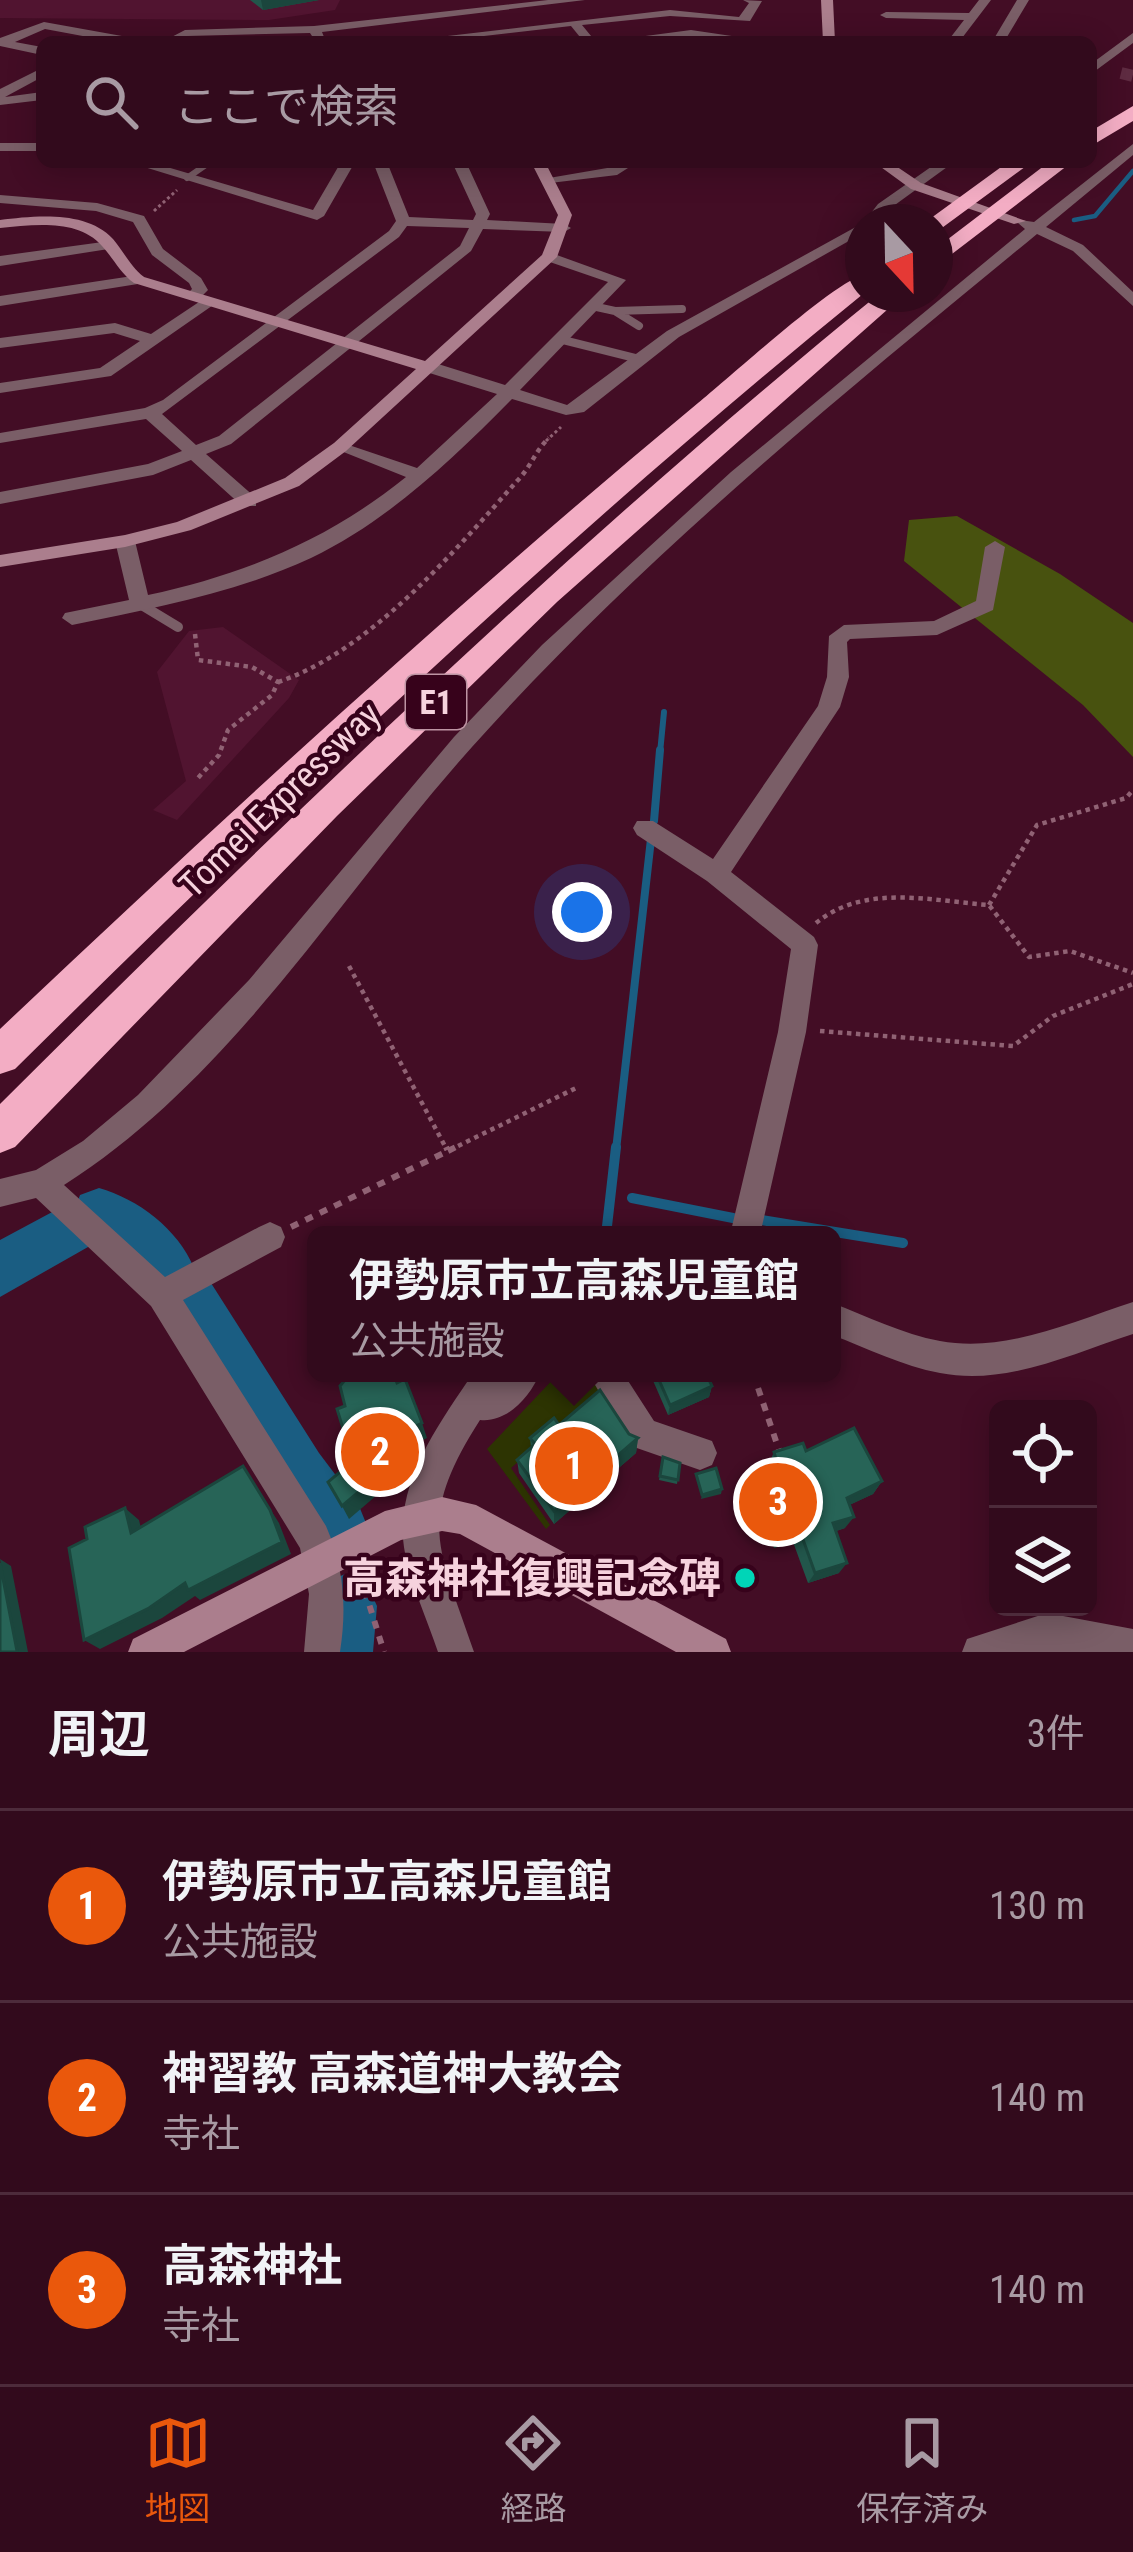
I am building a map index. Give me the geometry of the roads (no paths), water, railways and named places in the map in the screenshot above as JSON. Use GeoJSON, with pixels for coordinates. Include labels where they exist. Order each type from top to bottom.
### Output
{"type":"FeatureCollection","features":[{"type":"Feature","properties":{"kind":"highway"},"geometry":{"type":"LineString","coordinates":[[1097,112],[1126,104]]}},
{"type":"Feature","properties":{"kind":"highway"},"geometry":{"type":"LineString","coordinates":[[1097,134],[1126,104]]}},
{"type":"Feature","properties":{"kind":"highway"},"geometry":{"type":"LineString","coordinates":[[953,213],[1014,168]]}},
{"type":"Feature","properties":{"kind":"highway"},"geometry":{"type":"LineString","coordinates":[[953,246],[1054,168]]}},
{"type":"Feature","properties":{"kind":"highway","name":"Tomei Expressway"},"geometry":{"type":"LineString","coordinates":[[0,1056],[460,623],[643,461],[845,297]]}},
{"type":"Feature","properties":{"kind":"highway","name":"Tomei Expressway"},"geometry":{"type":"LineString","coordinates":[[0,1133],[487,652],[680,473],[872,312]]}},
{"type":"Feature","properties":{"kind":"street"},"geometry":{"type":"LineString","coordinates":[[393,0],[403,20]]}},
{"type":"Feature","properties":{"kind":"street"},"geometry":{"type":"LineString","coordinates":[[179,36],[318,36],[403,20],[579,0]]}},
{"type":"Feature","properties":{"kind":"street"},"geometry":{"type":"LineString","coordinates":[[475,36],[670,13],[739,20],[746,19],[754,0]]}},
{"type":"Feature","properties":{"kind":"street"},"geometry":{"type":"LineString","coordinates":[[827,0],[829,36]]}},
{"type":"Feature","properties":{"kind":"street"},"geometry":{"type":"LineString","coordinates":[[890,0],[886,15],[890,36]]}},
{"type":"Feature","properties":{"kind":"street"},"geometry":{"type":"LineString","coordinates":[[958,36],[985,0]]}},
{"type":"Feature","properties":{"kind":"street"},"geometry":{"type":"LineString","coordinates":[[1002,36],[1023,0]]}},
{"type":"Feature","properties":{"kind":"street"},"geometry":{"type":"LineString","coordinates":[[1046,0],[1085,0]]}},
{"type":"Feature","properties":{"kind":"street"},"geometry":{"type":"LineString","coordinates":[[557,1],[585,36]]}},
{"type":"Feature","properties":{"kind":"street"},"geometry":{"type":"LineString","coordinates":[[886,15],[973,16]]}},
{"type":"Feature","properties":{"kind":"street"},"geometry":{"type":"LineString","coordinates":[[438,16],[452,36]]}},
{"type":"Feature","properties":{"kind":"street"},"geometry":{"type":"LineString","coordinates":[[1,42],[44,25],[102,36]]}},
{"type":"Feature","properties":{"kind":"street"},"geometry":{"type":"LineString","coordinates":[[663,36],[716,36]]}},
{"type":"Feature","properties":{"kind":"street"},"geometry":{"type":"LineString","coordinates":[[1097,65],[1133,37]]}},
{"type":"Feature","properties":{"kind":"street"},"geometry":{"type":"LineString","coordinates":[[1,42],[36,50]]}},
{"type":"Feature","properties":{"kind":"street"},"geometry":{"type":"LineString","coordinates":[[0,54],[16,46]]}},
{"type":"Feature","properties":{"kind":"street"},"geometry":{"type":"LineString","coordinates":[[1097,69],[1121,73]]}},
{"type":"Feature","properties":{"kind":"street"},"geometry":{"type":"LineString","coordinates":[[0,98],[36,76]]}},
{"type":"Feature","properties":{"kind":"street"},"geometry":{"type":"LineString","coordinates":[[0,98],[36,96]]}},
{"type":"Feature","properties":{"kind":"street"},"geometry":{"type":"LineString","coordinates":[[0,147],[36,147]]}},
{"type":"Feature","properties":{"kind":"street"},"geometry":{"type":"LineString","coordinates":[[337,1553],[314,1538],[162,1294],[13,1194],[88,1155],[146,1108],[318,916],[445,758],[571,631],[786,432],[1028,224],[1133,148]]}},
{"type":"Feature","properties":{"kind":"street"},"geometry":{"type":"LineString","coordinates":[[155,168],[317,216],[345,168]]}},
{"type":"Feature","properties":{"kind":"street"},"geometry":{"type":"LineString","coordinates":[[382,168],[403,221]]}},
{"type":"Feature","properties":{"kind":"street"},"geometry":{"type":"LineString","coordinates":[[0,498],[119,476],[195,455],[258,417],[466,248],[483,214],[462,168]]}},
{"type":"Feature","properties":{"kind":"street"},"geometry":{"type":"LineString","coordinates":[[0,561],[125,541],[249,502],[292,482],[340,447],[549,257],[566,215],[542,168]]}},
{"type":"Feature","properties":{"kind":"street"},"geometry":{"type":"LineString","coordinates":[[550,179],[621,168]]}},
{"type":"Feature","properties":{"kind":"street"},"geometry":{"type":"LineString","coordinates":[[890,168],[914,185],[1028,224],[1078,248],[1133,301]]}},
{"type":"Feature","properties":{"kind":"street"},"geometry":{"type":"LineString","coordinates":[[888,204],[938,168]]}},
{"type":"Feature","properties":{"kind":"street"},"geometry":{"type":"LineString","coordinates":[[0,199],[113,211],[139,219],[157,252],[196,281],[202,298]]}},
{"type":"Feature","properties":{"kind":"street"},"geometry":{"type":"LineString","coordinates":[[403,221],[564,228]]}},
{"type":"Feature","properties":{"kind":"street"},"geometry":{"type":"LineString","coordinates":[[0,438],[150,413],[197,386],[394,234],[403,221]]}},
{"type":"Feature","properties":{"kind":"street"},"geometry":{"type":"LineString","coordinates":[[0,224],[58,222],[92,230],[110,245],[124,271],[139,280],[566,410],[578,409],[699,318],[845,237]]}},
{"type":"Feature","properties":{"kind":"street"},"geometry":{"type":"LineString","coordinates":[[0,261],[110,245]]}},
{"type":"Feature","properties":{"kind":"street"},"geometry":{"type":"LineString","coordinates":[[72,618],[258,571],[353,526],[419,475],[618,280],[549,257]]}},
{"type":"Feature","properties":{"kind":"street"},"geometry":{"type":"LineString","coordinates":[[0,301],[139,280]]}},
{"type":"Feature","properties":{"kind":"street"},"geometry":{"type":"LineString","coordinates":[[0,388],[105,372],[154,340],[202,298]]}},
{"type":"Feature","properties":{"kind":"street"},"geometry":{"type":"LineString","coordinates":[[0,343],[115,328],[154,340]]}},
{"type":"Feature","properties":{"kind":"street"},"geometry":{"type":"LineString","coordinates":[[150,413],[249,502]]}},
{"type":"Feature","properties":{"kind":"street"},"geometry":{"type":"LineString","coordinates":[[340,447],[419,475]]}},
{"type":"Feature","properties":{"kind":"street"},"geometry":{"type":"LineString","coordinates":[[125,541],[140,604]]}},
{"type":"Feature","properties":{"kind":"street"},"geometry":{"type":"LineString","coordinates":[[716,874],[829,707],[838,677],[836,640],[844,632],[937,628],[986,605],[995,547]]}},
{"type":"Feature","properties":{"kind":"street"},"geometry":{"type":"LineString","coordinates":[[645,828],[716,874],[805,945],[792,1032],[747,1226]]}},
{"type":"Feature","properties":{"kind":"street"},"geometry":{"type":"LineString","coordinates":[[162,1294],[270,1237]]}},
{"type":"Feature","properties":{"kind":"street"},"geometry":{"type":"LineString","coordinates":[[841,1322],[938,1357],[964,1360],[1014,1356],[1133,1318]]}},
{"type":"Feature","properties":{"kind":"street"},"geometry":{"type":"LineString","coordinates":[[456,1652],[419,1519],[428,1481],[486,1382]]}},
{"type":"Feature","properties":{"kind":"street"},"geometry":{"type":"LineString","coordinates":[[473,1403],[494,1406],[516,1382]]}},
{"type":"Feature","properties":{"kind":"street"},"geometry":{"type":"LineString","coordinates":[[610,1382],[644,1434],[700,1454]]}},
{"type":"Feature","properties":{"kind":"street"},"geometry":{"type":"LineString","coordinates":[[146,1652],[397,1523],[442,1514],[484,1525],[713,1652]]}},
{"type":"Feature","properties":{"kind":"street"},"geometry":{"type":"LineString","coordinates":[[322,1652],[337,1553]]}},
{"type":"Feature","properties":{"kind":"street"},"geometry":{"type":"LineString","coordinates":[[980,1652],[1047,1631],[1133,1648]]}},
{"type":"Feature","properties":{"kind":"lane"},"geometry":{"type":"LineString","coordinates":[[188,178],[202,168]]}},
{"type":"Feature","properties":{"kind":"lane"},"geometry":{"type":"LineString","coordinates":[[592,306],[615,311],[682,309]]}},
{"type":"Feature","properties":{"kind":"lane"},"geometry":{"type":"LineString","coordinates":[[615,311],[638,326]]}},
{"type":"Feature","properties":{"kind":"lane"},"geometry":{"type":"LineString","coordinates":[[559,339],[639,359]]}},
{"type":"Feature","properties":{"kind":"lane"},"geometry":{"type":"LineString","coordinates":[[140,604],[178,627]]}},
{"type":"Feature","properties":{"kind":"waterway"},"geometry":{"type":"LineString","coordinates":[[1074,220],[1095,216],[1133,171]]}},
{"type":"Feature","properties":{"kind":"waterway"},"geometry":{"type":"LineString","coordinates":[[660,753],[664,712]]}},
{"type":"Feature","properties":{"kind":"waterway"},"geometry":{"type":"LineString","coordinates":[[654,821],[660,750]]}},
{"type":"Feature","properties":{"kind":"waterway"},"geometry":{"type":"LineString","coordinates":[[616,1150],[651,839]]}},
{"type":"Feature","properties":{"kind":"waterway"},"geometry":{"type":"LineString","coordinates":[[607,1226],[616,1147]]}},
{"type":"Feature","properties":{"kind":"waterway"},"geometry":{"type":"LineString","coordinates":[[632,1198],[733,1218]]}},
{"type":"Feature","properties":{"kind":"waterway"},"geometry":{"type":"LineString","coordinates":[[99,1213],[120,1219],[170,1274]]}},
{"type":"Feature","properties":{"kind":"waterway"},"geometry":{"type":"LineString","coordinates":[[761,1220],[798,1226]]}},
{"type":"Feature","properties":{"kind":"waterway"},"geometry":{"type":"LineString","coordinates":[[0,1270],[69,1229]]}},
{"type":"Feature","properties":{"kind":"waterway"},"geometry":{"type":"LineString","coordinates":[[841,1233],[903,1243]]}},
{"type":"Feature","properties":{"kind":"waterway"},"geometry":{"type":"LineString","coordinates":[[185,1291],[292,1459]]}},
{"type":"Feature","properties":{"kind":"waterway"},"geometry":{"type":"LineString","coordinates":[[304,1477],[337,1528]]}},
{"type":"Feature","properties":{"kind":"waterway"},"geometry":{"type":"LineString","coordinates":[[341,1652],[345,1606]]}},
{"type":"Feature","properties":{"kind":"tunnel"},"geometry":{"type":"LineString","coordinates":[[1121,73],[1133,76]]}},
{"type":"Feature","properties":{"kind":"place","name":"神習教 高森道神大教会"},"geometry":{"type":"Point","coordinates":[380,1452]}},
{"type":"Feature","properties":{"kind":"place","name":"伊勢原市立高森児童館"},"geometry":{"type":"Point","coordinates":[574,1466]}},
{"type":"Feature","properties":{"kind":"place","name":"高森神社"},"geometry":{"type":"Point","coordinates":[778,1502]}},
{"type":"Feature","properties":{"kind":"place","name":"高森神社復興記念碑"},"geometry":{"type":"Point","coordinates":[745,1578]}}]}
